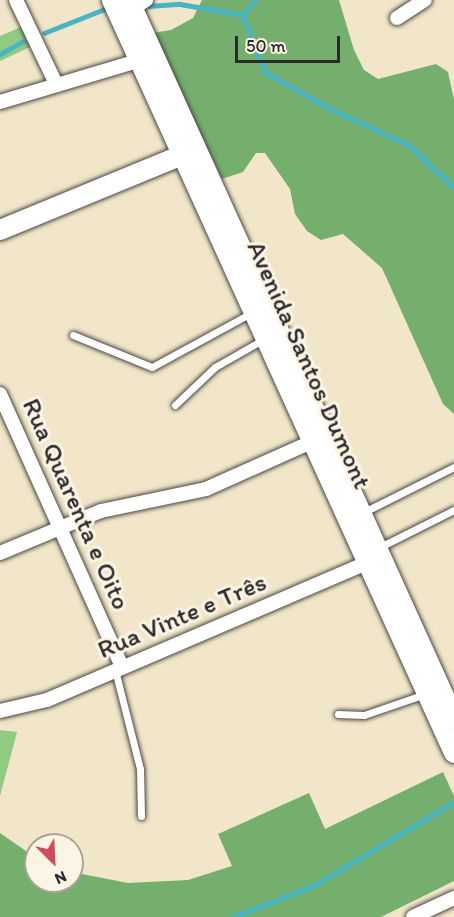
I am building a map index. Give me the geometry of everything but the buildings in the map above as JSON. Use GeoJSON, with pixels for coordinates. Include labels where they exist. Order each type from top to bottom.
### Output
{"type":"FeatureCollection","features":[{"type":"Feature","properties":{"kind":"main road","name":"Avenida Santos Dumont"},"geometry":{"type":"LineString","coordinates":[[128,5],[184,154],[267,338],[362,513],[373,555],[428,693],[449,713]]}},
{"type":"Feature","properties":{"kind":"main road","name":"Avenida Santos Dumont"},"geometry":{"type":"LineString","coordinates":[[148,58],[225,210],[320,438],[449,713],[454,753]]}},
{"type":"Feature","properties":{"kind":"main road"},"geometry":{"type":"LineString","coordinates":[[0,230],[184,154],[197,156],[225,210]]}},
{"type":"Feature","properties":{"kind":"street"},"geometry":{"type":"LineString","coordinates":[[16,0],[56,84]]}},
{"type":"Feature","properties":{"kind":"street"},"geometry":{"type":"LineString","coordinates":[[396,18],[425,0]]}},
{"type":"Feature","properties":{"kind":"street"},"geometry":{"type":"LineString","coordinates":[[0,102],[148,58]]}},
{"type":"Feature","properties":{"kind":"street","name":"Rua Quarenta e Oito"},"geometry":{"type":"LineString","coordinates":[[0,394],[60,527],[119,669]]}},
{"type":"Feature","properties":{"kind":"street"},"geometry":{"type":"LineString","coordinates":[[0,553],[60,527],[126,504],[206,489],[320,438]]}},
{"type":"Feature","properties":{"kind":"street","name":"Rua Vinte e Três"},"geometry":{"type":"LineString","coordinates":[[0,711],[47,700],[373,555]]}},
{"type":"Feature","properties":{"kind":"street"},"geometry":{"type":"LineString","coordinates":[[414,917],[454,898]]}},
{"type":"Feature","properties":{"kind":"lane"},"geometry":{"type":"LineString","coordinates":[[73,335],[152,367],[255,311]]}},
{"type":"Feature","properties":{"kind":"lane"},"geometry":{"type":"LineString","coordinates":[[175,405],[215,367],[267,338]]}},
{"type":"Feature","properties":{"kind":"lane"},"geometry":{"type":"LineString","coordinates":[[362,513],[454,467]]}},
{"type":"Feature","properties":{"kind":"lane"},"geometry":{"type":"LineString","coordinates":[[373,555],[454,510]]}},
{"type":"Feature","properties":{"kind":"lane"},"geometry":{"type":"LineString","coordinates":[[119,669],[140,769],[141,816]]}},
{"type":"Feature","properties":{"kind":"lane"},"geometry":{"type":"LineString","coordinates":[[338,714],[364,715],[428,693]]}},
{"type":"Feature","properties":{"kind":"green space"},"geometry":{"type":"Polygon","coordinates":[[[202,0],[339,0],[354,50],[364,70],[378,79],[436,64],[448,72],[454,100],[454,414],[443,404],[382,268],[343,234],[321,240],[307,231],[295,214],[290,189],[265,153],[256,153],[243,172],[222,179],[153,33],[171,30],[193,18],[202,0]]]}},
{"type":"Feature","properties":{"kind":"green space"},"geometry":{"type":"Polygon","coordinates":[[[21,27],[30,47],[0,61],[0,36],[21,27]]]}},
{"type":"Feature","properties":{"kind":"green space"},"geometry":{"type":"Polygon","coordinates":[[[0,730],[17,732],[0,796],[0,730]]]}},
{"type":"Feature","properties":{"kind":"green space"},"geometry":{"type":"Polygon","coordinates":[[[443,772],[454,796],[454,881],[381,917],[0,917],[0,833],[24,850],[24,893],[84,893],[84,874],[128,883],[188,880],[232,866],[218,834],[309,793],[325,829],[443,772]]]}},
{"type":"Feature","properties":{"kind":"waterway"},"geometry":{"type":"LineString","coordinates":[[256,0],[243,15],[265,72],[331,109],[409,145],[454,187]]}},
{"type":"Feature","properties":{"kind":"waterway"},"geometry":{"type":"LineString","coordinates":[[149,6],[180,4],[243,15]]}},
{"type":"Feature","properties":{"kind":"waterway"},"geometry":{"type":"LineString","coordinates":[[44,33],[107,8]]}},
{"type":"Feature","properties":{"kind":"waterway"},"geometry":{"type":"LineString","coordinates":[[0,54],[23,41]]}},
{"type":"Feature","properties":{"kind":"waterway"},"geometry":{"type":"LineString","coordinates":[[233,917],[313,886],[454,802]]}}]}
